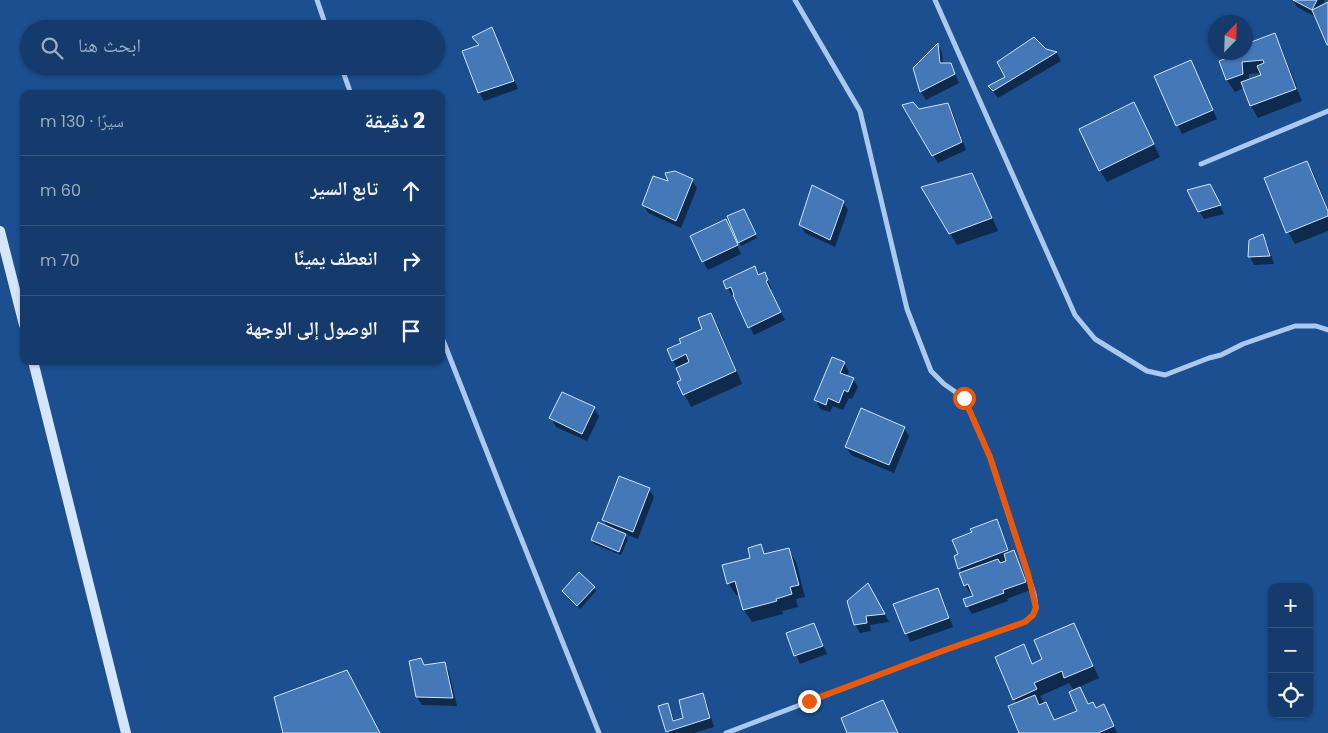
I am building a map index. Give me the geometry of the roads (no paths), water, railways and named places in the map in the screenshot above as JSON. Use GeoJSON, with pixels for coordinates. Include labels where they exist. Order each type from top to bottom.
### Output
{"type":"FeatureCollection","features":[{"type":"Feature","properties":{"kind":"main road"},"geometry":{"type":"LineString","coordinates":[[0,231],[20,309]]}},
{"type":"Feature","properties":{"kind":"main road"},"geometry":{"type":"LineString","coordinates":[[34,365],[126,733]]}},
{"type":"Feature","properties":{"kind":"street"},"geometry":{"type":"LineString","coordinates":[[317,0],[324,20]]}},
{"type":"Feature","properties":{"kind":"street"},"geometry":{"type":"LineString","coordinates":[[726,733],[945,650],[1025,622],[1033,615],[1036,608],[1028,574],[990,457],[964,398],[944,384],[931,371],[907,309],[860,111],[796,0]]}},
{"type":"Feature","properties":{"kind":"street"},"geometry":{"type":"LineString","coordinates":[[935,0],[1075,315],[1095,339],[1147,371],[1165,375],[1209,358],[1221,356],[1243,344],[1295,326],[1316,326],[1328,330]]}},
{"type":"Feature","properties":{"kind":"street"},"geometry":{"type":"LineString","coordinates":[[344,75],[349,90]]}},
{"type":"Feature","properties":{"kind":"street"},"geometry":{"type":"LineString","coordinates":[[1201,164],[1328,111]]}},
{"type":"Feature","properties":{"kind":"street"},"geometry":{"type":"LineString","coordinates":[[445,345],[504,498],[599,733]]}}]}
